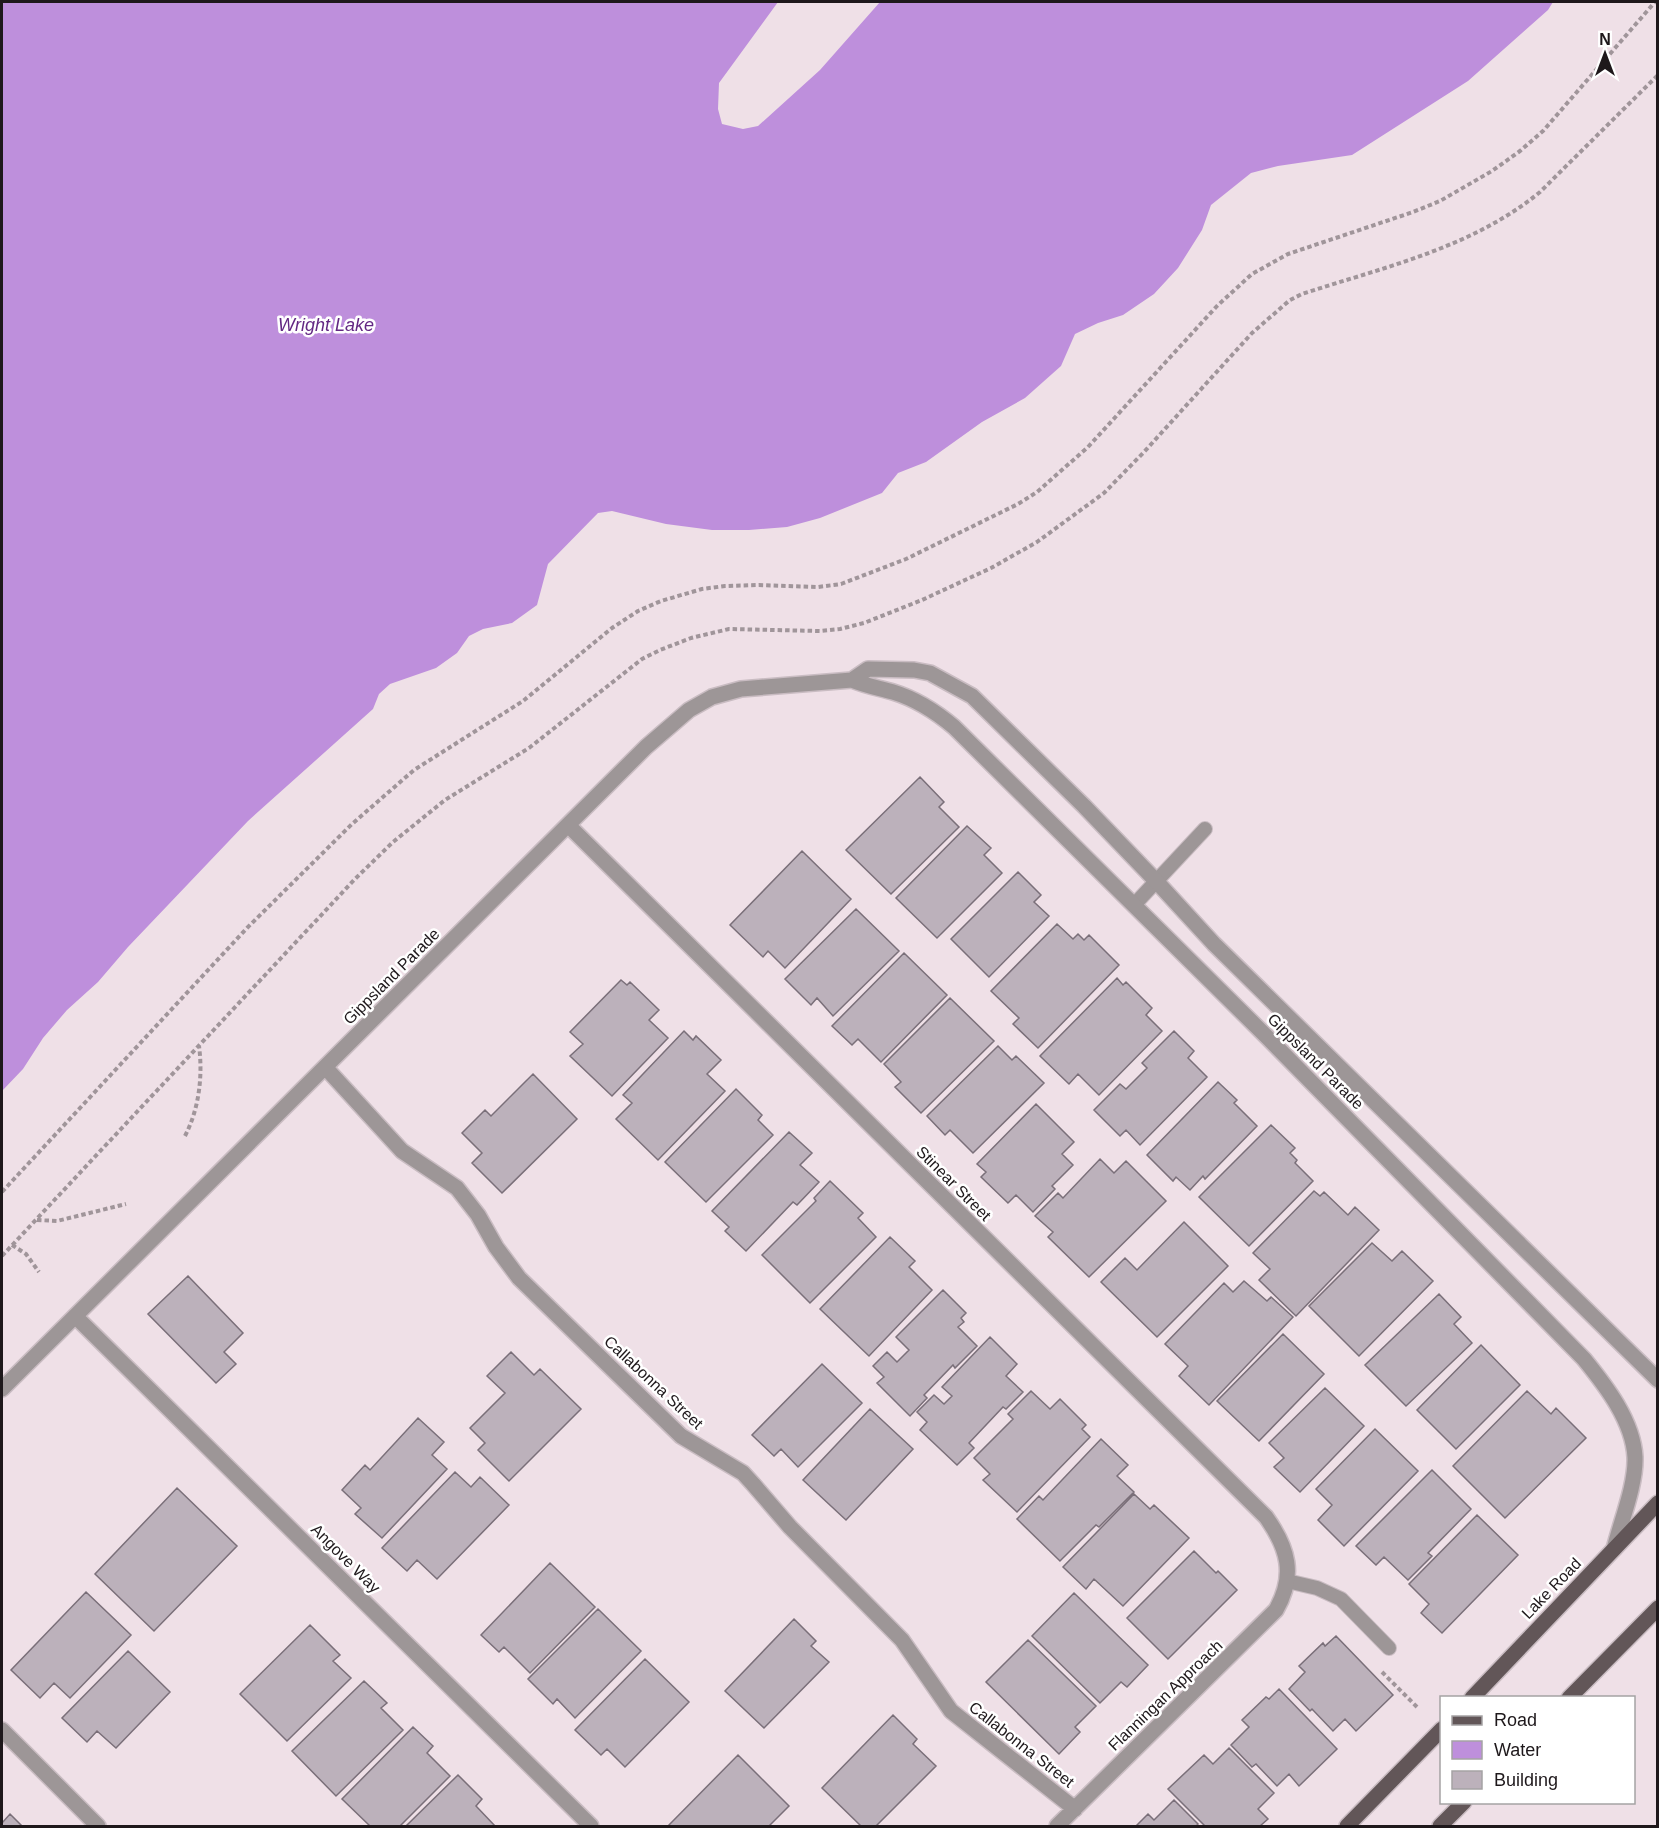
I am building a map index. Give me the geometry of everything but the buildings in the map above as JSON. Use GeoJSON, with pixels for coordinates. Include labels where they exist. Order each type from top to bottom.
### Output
{"type":"FeatureCollection","features":[{"type":"Feature","properties":{"kind":"main road","name":"Lake Road"},"geometry":{"type":"LineString","coordinates":[[1474,1696],[1654,1509]]}},
{"type":"Feature","properties":{"kind":"main road"},"geometry":{"type":"LineString","coordinates":[[1571,1696],[1658,1608]]}},
{"type":"Feature","properties":{"kind":"main road"},"geometry":{"type":"LineString","coordinates":[[1347,1827],[1440,1732]]}},
{"type":"Feature","properties":{"kind":"main road"},"geometry":{"type":"LineString","coordinates":[[1440,1827],[1463,1804]]}},
{"type":"Feature","properties":{"kind":"street","name":"Gippsland Parade"},"geometry":{"type":"LineString","coordinates":[[852,680],[868,669],[914,670],[930,673],[972,696],[1157,882],[1222,953],[1658,1380]]}},
{"type":"Feature","properties":{"kind":"street","name":"Gippsland Parade"},"geometry":{"type":"LineString","coordinates":[[2,1389],[646,747],[689,710],[704,701],[741,689],[852,680],[868,687],[907,697],[938,714],[962,735],[1134,905],[1584,1359],[1599,1378],[1623,1417],[1632,1441],[1635,1458],[1632,1482],[1614,1548]]}},
{"type":"Feature","properties":{"kind":"street","name":"Stinear Street"},"geometry":{"type":"LineString","coordinates":[[568,825],[1266,1517],[1278,1533],[1286,1551],[1287,1581]]}},
{"type":"Feature","properties":{"kind":"street","name":"Callabonna Street"},"geometry":{"type":"LineString","coordinates":[[325,1067],[402,1150],[457,1188],[478,1215],[496,1247],[519,1278],[681,1436],[743,1473],[790,1527],[902,1640],[951,1711],[1075,1809]]}},
{"type":"Feature","properties":{"kind":"street","name":"Angove Way"},"geometry":{"type":"LineString","coordinates":[[75,1316],[591,1827]]}},
{"type":"Feature","properties":{"kind":"street","name":"Flanningan Approach"},"geometry":{"type":"LineString","coordinates":[[1057,1827],[1265,1622],[1276,1610],[1283,1597],[1287,1581]]}},
{"type":"Feature","properties":{"kind":"street"},"geometry":{"type":"LineString","coordinates":[[2,1730],[98,1827]]}},
{"type":"Feature","properties":{"kind":"lane"},"geometry":{"type":"LineString","coordinates":[[1134,905],[1205,829]]}},
{"type":"Feature","properties":{"kind":"lane"},"geometry":{"type":"LineString","coordinates":[[1287,1581],[1317,1588],[1341,1599],[1389,1648]]}},
{"type":"Feature","properties":{"kind":"path"},"geometry":{"type":"LineString","coordinates":[[2,1192],[247,928],[367,811],[414,770],[523,701],[612,628],[638,611],[661,601],[702,589],[724,586],[818,587],[842,584],[906,559],[1018,504],[1037,492],[1088,447],[1217,306],[1252,274],[1288,254],[1440,201],[1492,171],[1520,151],[1543,130],[1655,2]]}},
{"type":"Feature","properties":{"kind":"path"},"geometry":{"type":"LineString","coordinates":[[2,1256],[330,904],[393,842],[466,786],[529,748],[642,659],[691,638],[729,629],[820,631],[864,623],[922,600],[990,568],[1037,542],[1104,493],[1252,333],[1290,300],[1417,258],[1489,227],[1525,205],[1658,75]]}},
{"type":"Feature","properties":{"kind":"path"},"geometry":{"type":"LineString","coordinates":[[185,1136],[190,1127],[199,1093],[201,1058],[199,1045]]}},
{"type":"Feature","properties":{"kind":"path"},"geometry":{"type":"LineString","coordinates":[[36,1220],[57,1221],[126,1204]]}},
{"type":"Feature","properties":{"kind":"path"},"geometry":{"type":"LineString","coordinates":[[12,1245],[26,1254],[39,1272]]}},
{"type":"Feature","properties":{"kind":"path"},"geometry":{"type":"LineString","coordinates":[[1382,1671],[1419,1710]]}},
{"type":"Feature","properties":{"kind":"water","name":"Wright Lake"},"geometry":{"type":"Polygon","coordinates":[[[2,2],[778,2],[719,83],[718,109],[722,124],[743,129],[758,126],[820,70],[880,2],[1553,2],[1548,10],[1468,81],[1352,155],[1278,166],[1251,173],[1211,205],[1202,230],[1178,268],[1154,294],[1123,315],[1075,334],[1061,366],[1025,398],[982,422],[926,462],[898,473],[882,493],[820,518],[787,527],[749,530],[712,530],[666,524],[612,511],[598,513],[548,564],[537,605],[512,623],[483,629],[469,636],[457,653],[436,668],[390,684],[379,694],[373,709],[248,821],[128,947],[98,982],[67,1010],[43,1038],[23,1069],[2,1091],[2,2]]]}}]}
